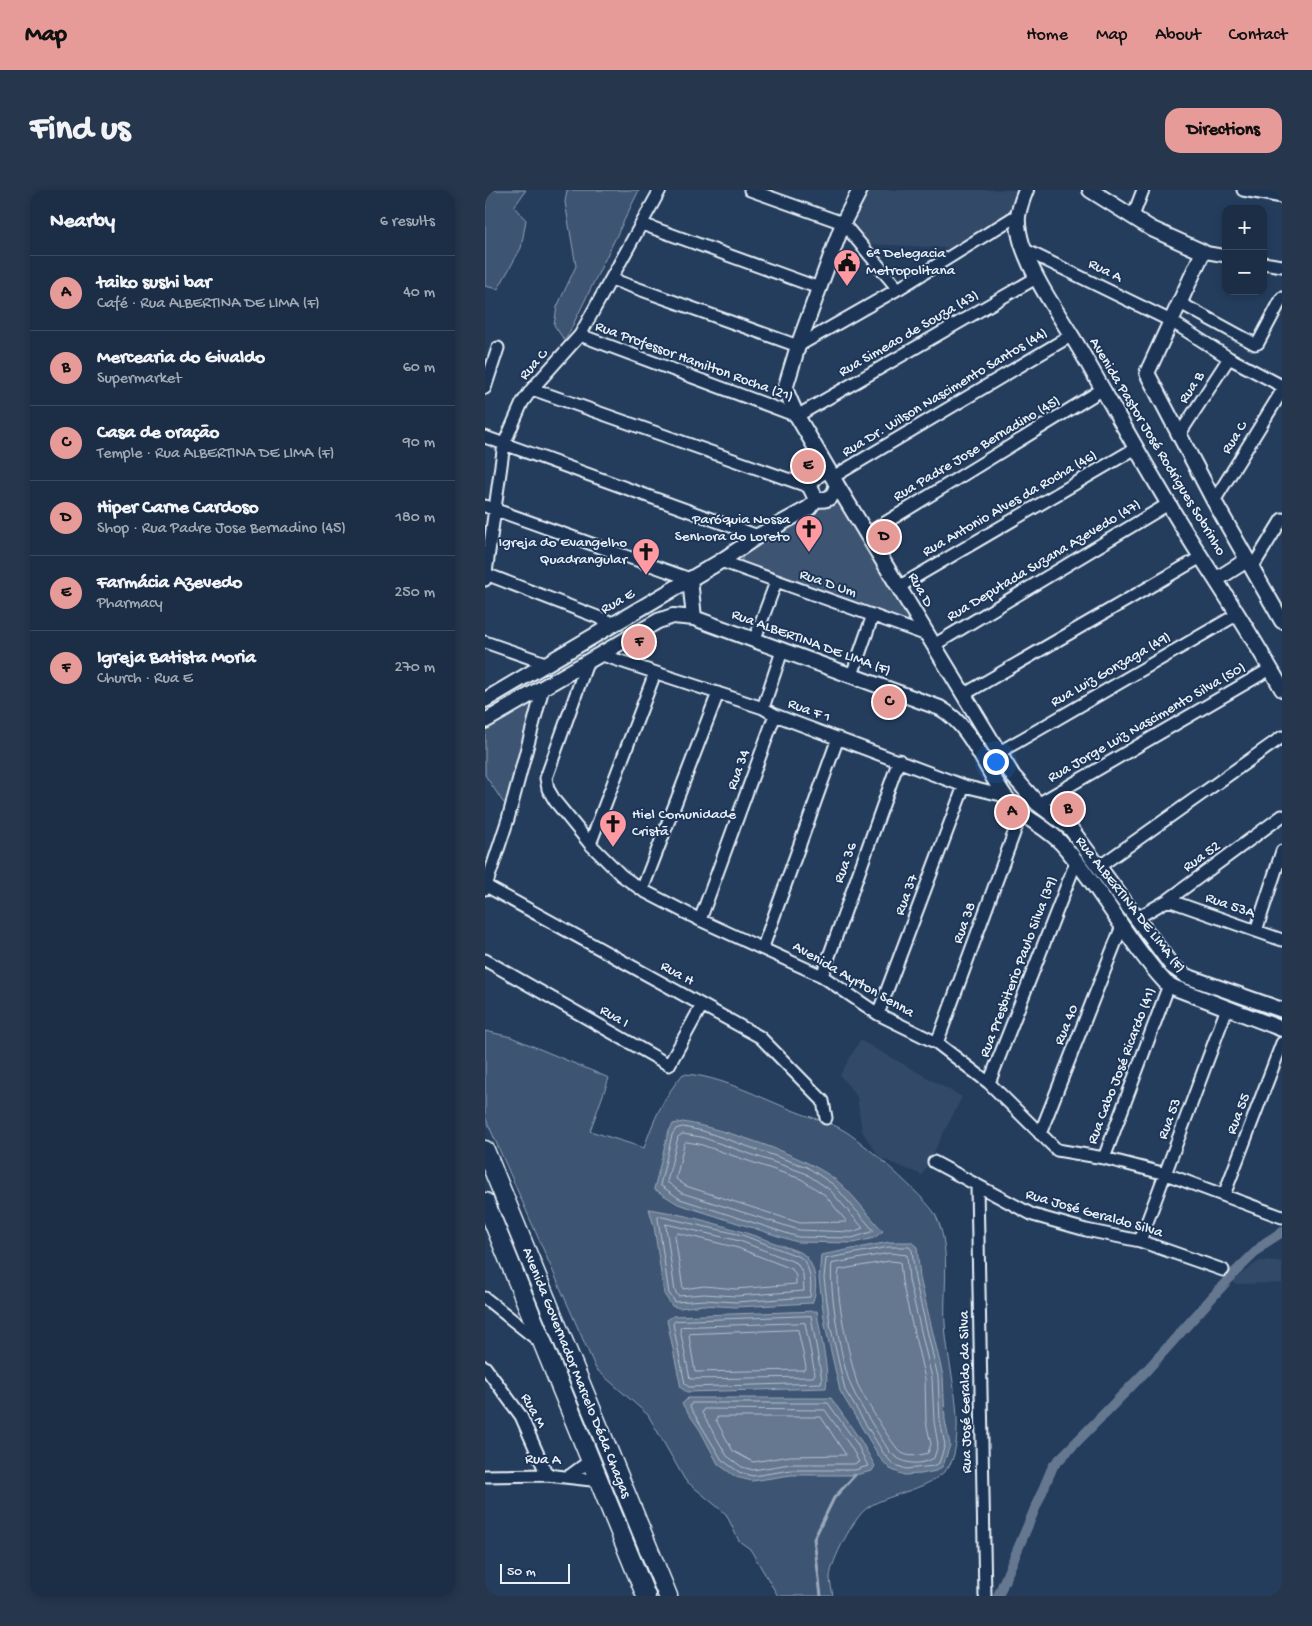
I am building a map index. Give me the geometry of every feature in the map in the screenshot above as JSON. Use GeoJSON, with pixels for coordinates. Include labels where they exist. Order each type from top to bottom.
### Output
{"type":"FeatureCollection","features":[{"type":"Feature","properties":{"kind":"main road","name":"Avenida Governador Marcelo Déda Chagas"},"geometry":{"type":"LineString","coordinates":[[485,1150],[667,1596]]}},
{"type":"Feature","properties":{"kind":"main road","name":"Avenida Governador Marcelo Déda Chagas"},"geometry":{"type":"LineString","coordinates":[[485,1202],[646,1596]]}},
{"type":"Feature","properties":{"kind":"street","name":"Rua C"},"geometry":{"type":"LineString","coordinates":[[485,580],[489,507],[504,444],[523,403],[532,389],[580,335],[660,190]]}},
{"type":"Feature","properties":{"kind":"street"},"geometry":{"type":"LineString","coordinates":[[750,190],[843,223],[898,289]]}},
{"type":"Feature","properties":{"kind":"street","name":"Rua D"},"geometry":{"type":"LineString","coordinates":[[860,190],[843,223],[798,346],[785,388],[797,416],[900,586],[963,695],[1018,783],[1038,804],[1067,824],[1179,972],[1282,1010]]}},
{"type":"Feature","properties":{"kind":"street"},"geometry":{"type":"LineString","coordinates":[[611,279],[798,346],[898,289],[1016,216],[1026,190]]}},
{"type":"Feature","properties":{"kind":"street"},"geometry":{"type":"LineString","coordinates":[[1090,190],[1158,232],[1203,252],[1222,255]]}},
{"type":"Feature","properties":{"kind":"street"},"geometry":{"type":"LineString","coordinates":[[1133,216],[1143,190]]}},
{"type":"Feature","properties":{"kind":"street"},"geometry":{"type":"LineString","coordinates":[[1243,190],[1282,197]]}},
{"type":"Feature","properties":{"kind":"street","name":"Avenida Pastor José Rodrigues Sobrinho"},"geometry":{"type":"LineString","coordinates":[[1016,216],[1025,250],[1036,278],[1072,335],[1201,557],[1224,575],[1238,614],[1282,689]]}},
{"type":"Feature","properties":{"kind":"street"},"geometry":{"type":"LineString","coordinates":[[642,224],[819,288]]}},
{"type":"Feature","properties":{"kind":"street","name":"Rua A"},"geometry":{"type":"LineString","coordinates":[[1025,250],[1171,321],[1229,358],[1282,386]]}},
{"type":"Feature","properties":{"kind":"street"},"geometry":{"type":"LineString","coordinates":[[1171,321],[1203,252]]}},
{"type":"Feature","properties":{"kind":"street"},"geometry":{"type":"LineString","coordinates":[[1267,264],[1282,266]]}},
{"type":"Feature","properties":{"kind":"street","name":"Rua Simeao de Souza (43)"},"geometry":{"type":"LineString","coordinates":[[797,416],[1036,278]]}},
{"type":"Feature","properties":{"kind":"street"},"geometry":{"type":"LineString","coordinates":[[1180,303],[1255,344],[1260,343],[1282,298]]}},
{"type":"Feature","properties":{"kind":"street","name":"Avenida Pastor José Rodrigues Sobrinho"},"geometry":{"type":"LineString","coordinates":[[1171,321],[1146,370],[1214,500],[1282,621]]}},
{"type":"Feature","properties":{"kind":"street","name":"Rua Professor Hamilton Rocha (21)"},"geometry":{"type":"LineString","coordinates":[[580,335],[797,416]]}},
{"type":"Feature","properties":{"kind":"street","name":"Rua Dr. Wilson Nascimento Santos (44)"},"geometry":{"type":"LineString","coordinates":[[833,477],[1072,335]]}},
{"type":"Feature","properties":{"kind":"street"},"geometry":{"type":"LineString","coordinates":[[485,388],[489,364],[498,348]]}},
{"type":"Feature","properties":{"kind":"street","name":"Rua B"},"geometry":{"type":"LineString","coordinates":[[1179,435],[1229,358]]}},
{"type":"Feature","properties":{"kind":"street"},"geometry":{"type":"LineString","coordinates":[[532,389],[813,493],[821,500],[831,497],[833,477],[818,474],[811,481],[813,493]]}},
{"type":"Feature","properties":{"kind":"street","name":"Rua Padre Jose Bernadino (45)"},"geometry":{"type":"LineString","coordinates":[[867,534],[1103,389]]}},
{"type":"Feature","properties":{"kind":"street","name":"Rua C"},"geometry":{"type":"LineString","coordinates":[[1214,500],[1282,390]]}},
{"type":"Feature","properties":{"kind":"street"},"geometry":{"type":"LineString","coordinates":[[485,437],[758,536]]}},
{"type":"Feature","properties":{"kind":"street","name":"Rua Antonio Alves da Rocha (46)"},"geometry":{"type":"LineString","coordinates":[[900,586],[1136,448]]}},
{"type":"Feature","properties":{"kind":"street","name":"Rua E"},"geometry":{"type":"LineString","coordinates":[[485,700],[721,561],[758,536],[809,508],[813,493]]}},
{"type":"Feature","properties":{"kind":"street","name":"Rua Deputada Suzana Azevedo (47)"},"geometry":{"type":"LineString","coordinates":[[930,640],[1170,503]]}},
{"type":"Feature","properties":{"kind":"street"},"geometry":{"type":"LineString","coordinates":[[485,721],[665,618],[681,616],[694,618],[690,579],[489,507]]}},
{"type":"Feature","properties":{"kind":"street"},"geometry":{"type":"LineString","coordinates":[[1224,575],[1250,564],[1282,519]]}},
{"type":"Feature","properties":{"kind":"street"},"geometry":{"type":"LineString","coordinates":[[940,708],[1201,557]]}},
{"type":"Feature","properties":{"kind":"street","name":"Rua D Um"},"geometry":{"type":"LineString","coordinates":[[721,561],[873,615],[930,640]]}},
{"type":"Feature","properties":{"kind":"street"},"geometry":{"type":"LineString","coordinates":[[485,574],[613,623]]}},
{"type":"Feature","properties":{"kind":"street"},"geometry":{"type":"LineString","coordinates":[[754,641],[776,582]]}},
{"type":"Feature","properties":{"kind":"street","name":"Rua Luiz Gonzaga (49)"},"geometry":{"type":"LineString","coordinates":[[998,753],[1238,614]]}},
{"type":"Feature","properties":{"kind":"street"},"geometry":{"type":"LineString","coordinates":[[852,675],[873,615]]}},
{"type":"Feature","properties":{"kind":"street","name":"Rua ALBERTINA DE LIMA (F)"},"geometry":{"type":"LineString","coordinates":[[694,618],[940,708],[959,721],[1005,796],[1021,814],[1059,840],[1121,926],[1169,985],[1282,1029]]}},
{"type":"Feature","properties":{"kind":"street"},"geometry":{"type":"LineString","coordinates":[[485,642],[548,664]]}},
{"type":"Feature","properties":{"kind":"street"},"geometry":{"type":"LineString","coordinates":[[763,708],[782,651]]}},
{"type":"Feature","properties":{"kind":"street","name":"Rua F 1"},"geometry":{"type":"LineString","coordinates":[[602,655],[763,708],[775,715],[964,786],[1005,796]]}},
{"type":"Feature","properties":{"kind":"street","name":"Avenida Ayrton Senna"},"geometry":{"type":"LineString","coordinates":[[587,663],[546,778],[548,789],[555,801],[590,844],[621,875],[643,890],[700,920],[763,947],[821,976],[878,1014],[937,1043],[989,1084],[1060,1151],[1104,1158],[1165,1174],[1282,1217]]}},
{"type":"Feature","properties":{"kind":"street","name":"Rua Jorge Luiz Nascimento Silva (50)"},"geometry":{"type":"LineString","coordinates":[[1038,804],[1270,668]]}},
{"type":"Feature","properties":{"kind":"street"},"geometry":{"type":"LineString","coordinates":[[590,844],[655,673]]}},
{"type":"Feature","properties":{"kind":"street"},"geometry":{"type":"LineString","coordinates":[[486,888],[508,819],[543,688]]}},
{"type":"Feature","properties":{"kind":"street"},"geometry":{"type":"LineString","coordinates":[[643,890],[718,693]]}},
{"type":"Feature","properties":{"kind":"street","name":"Rua 34"},"geometry":{"type":"LineString","coordinates":[[700,920],[775,715]]}},
{"type":"Feature","properties":{"kind":"street"},"geometry":{"type":"LineString","coordinates":[[1100,866],[1282,737]]}},
{"type":"Feature","properties":{"kind":"street"},"geometry":{"type":"LineString","coordinates":[[763,947],[838,738]]}},
{"type":"Feature","properties":{"kind":"street","name":"Rua 36"},"geometry":{"type":"LineString","coordinates":[[821,976],[899,760]]}},
{"type":"Feature","properties":{"kind":"street","name":"Rua 37"},"geometry":{"type":"LineString","coordinates":[[878,1014],[964,786]]}},
{"type":"Feature","properties":{"kind":"street","name":"Rua 38"},"geometry":{"type":"LineString","coordinates":[[937,1043],[1021,814]]}},
{"type":"Feature","properties":{"kind":"street","name":"Rua 52"},"geometry":{"type":"LineString","coordinates":[[1137,918],[1169,900],[1282,816]]}},
{"type":"Feature","properties":{"kind":"street"},"geometry":{"type":"LineString","coordinates":[[1256,930],[1282,851]]}},
{"type":"Feature","properties":{"kind":"street","name":"Rua Presbiterio Paulo Silva (39)"},"geometry":{"type":"LineString","coordinates":[[989,1084],[1076,862]]}},
{"type":"Feature","properties":{"kind":"street","name":"Rua H"},"geometry":{"type":"LineString","coordinates":[[486,888],[762,1039],[823,1101],[826,1118]]}},
{"type":"Feature","properties":{"kind":"street","name":"Rua 53A"},"geometry":{"type":"LineString","coordinates":[[1169,900],[1282,940]]}},
{"type":"Feature","properties":{"kind":"street","name":"Rua 40"},"geometry":{"type":"LineString","coordinates":[[1040,1134],[1121,926]]}},
{"type":"Feature","properties":{"kind":"street","name":"Rua I"},"geometry":{"type":"LineString","coordinates":[[485,960],[669,1065],[702,1005]]}},
{"type":"Feature","properties":{"kind":"street","name":"Rua Cabo José Ricardo (41)"},"geometry":{"type":"LineString","coordinates":[[1104,1158],[1169,985]]}},
{"type":"Feature","properties":{"kind":"street","name":"Rua 53"},"geometry":{"type":"LineString","coordinates":[[1140,1241],[1227,1008]]}},
{"type":"Feature","properties":{"kind":"street","name":"Rua 55"},"geometry":{"type":"LineString","coordinates":[[1224,1195],[1282,1043]]}},
{"type":"Feature","properties":{"kind":"street","name":"Rua José Geraldo Silva"},"geometry":{"type":"LineString","coordinates":[[934,1162],[977,1187],[1033,1215],[1086,1230],[1140,1241],[1223,1270]]}},
{"type":"Feature","properties":{"kind":"street","name":"Rua José Geraldo da Silva"},"geometry":{"type":"LineString","coordinates":[[977,1187],[985,1596]]}},
{"type":"Feature","properties":{"kind":"street"},"geometry":{"type":"LineString","coordinates":[[485,1298],[542,1343]]}},
{"type":"Feature","properties":{"kind":"street","name":"Rua M"},"geometry":{"type":"LineString","coordinates":[[485,1367],[521,1416],[547,1475]]}},
{"type":"Feature","properties":{"kind":"street"},"geometry":{"type":"LineString","coordinates":[[568,1477],[591,1460]]}},
{"type":"Feature","properties":{"kind":"street","name":"Rua A"},"geometry":{"type":"LineString","coordinates":[[485,1476],[547,1475],[599,1481]]}},
{"type":"Feature","properties":{"kind":"shaded area"},"geometry":{"type":"Polygon","coordinates":[[[485,190],[526,190],[514,207],[526,220],[521,248],[498,289],[485,286],[485,190]]]}},
{"type":"Feature","properties":{"kind":"shaded area"},"geometry":{"type":"Polygon","coordinates":[[[567,190],[639,190],[565,341],[554,325],[557,307],[576,266],[565,202],[567,190]]]}},
{"type":"Feature","properties":{"kind":"shaded area"},"geometry":{"type":"Polygon","coordinates":[[[864,190],[1021,190],[1014,211],[949,248],[870,244],[855,227],[856,208],[864,190]]]}},
{"type":"Feature","properties":{"kind":"shaded area"},"geometry":{"type":"Polygon","coordinates":[[[836,498],[843,499],[911,620],[910,623],[747,566],[742,561],[742,556],[825,501],[836,498]]]}},
{"type":"Feature","properties":{"kind":"shaded area"},"geometry":{"type":"Polygon","coordinates":[[[536,699],[507,805],[485,775],[485,729],[536,699]]]}},
{"type":"Feature","properties":{"kind":"shaded area"},"geometry":{"type":"Polygon","coordinates":[[[485,1031],[511,1037],[609,1078],[590,1131],[644,1148],[651,1128],[670,1091],[683,1074],[697,1075],[726,1083],[843,1130],[863,1144],[892,1169],[935,1214],[940,1227],[945,1254],[946,1339],[957,1421],[957,1438],[954,1454],[949,1466],[941,1475],[917,1488],[877,1502],[867,1508],[856,1520],[831,1570],[830,1577],[833,1596],[778,1596],[750,1549],[739,1541],[726,1514],[685,1480],[648,1415],[596,1369],[485,1117],[485,1031]]]}},
{"type":"Feature","properties":{"kind":"shaded area"},"geometry":{"type":"Polygon","coordinates":[[[860,1040],[962,1097],[922,1175],[880,1158],[862,1131],[857,1097],[840,1075],[860,1040]]]}},
{"type":"Feature","properties":{"kind":"shaded area"},"geometry":{"type":"Polygon","coordinates":[[[1259,1261],[1282,1262],[1282,1283],[1234,1284],[1234,1280],[1259,1261]]]}},
{"type":"Feature","properties":{"kind":"water"},"geometry":{"type":"Polygon","coordinates":[[[683,1122],[700,1125],[763,1144],[804,1161],[836,1180],[883,1231],[874,1238],[853,1243],[797,1242],[678,1204],[654,1189],[668,1133],[673,1124],[683,1122]]]}},
{"type":"Feature","properties":{"kind":"water"},"geometry":{"type":"Polygon","coordinates":[[[649,1209],[669,1212],[727,1227],[802,1253],[807,1257],[815,1276],[816,1284],[812,1303],[735,1307],[703,1305],[680,1308],[672,1306],[664,1294],[654,1226],[649,1209]]]}},
{"type":"Feature","properties":{"kind":"water"},"geometry":{"type":"Polygon","coordinates":[[[889,1242],[911,1242],[917,1247],[920,1278],[943,1376],[945,1420],[950,1445],[943,1466],[936,1471],[921,1474],[904,1475],[890,1469],[880,1458],[840,1391],[825,1325],[819,1278],[821,1255],[889,1242]]]}},
{"type":"Feature","properties":{"kind":"water"},"geometry":{"type":"Polygon","coordinates":[[[817,1311],[827,1371],[826,1388],[687,1392],[681,1388],[667,1320],[673,1316],[817,1311]]]}},
{"type":"Feature","properties":{"kind":"water"},"geometry":{"type":"Polygon","coordinates":[[[688,1398],[831,1398],[861,1441],[875,1466],[872,1471],[855,1475],[791,1475],[752,1481],[736,1477],[718,1464],[700,1430],[682,1404],[688,1398]]]}},
{"type":"Feature","properties":{"kind":"waterway"},"geometry":{"type":"LineString","coordinates":[[998,1596],[1053,1466],[1147,1370],[1235,1272],[1265,1243],[1282,1232]]}},
{"type":"Feature","properties":{"kind":"waterway"},"geometry":{"type":"LineString","coordinates":[[821,1596],[814,1539],[834,1498],[855,1475]]}},
{"type":"Feature","properties":{"kind":"place","name":"6ª Delegacia Metropolitana"},"geometry":{"type":"Point","coordinates":[847,287]}},
{"type":"Feature","properties":{"kind":"place","name":"Farmácia Azevedo"},"geometry":{"type":"Point","coordinates":[808,466]}},
{"type":"Feature","properties":{"kind":"place","name":"Hiper Carne Cardoso"},"geometry":{"type":"Point","coordinates":[884,537]}},
{"type":"Feature","properties":{"kind":"place","name":"Paróquia Nossa Senhora do Loreto"},"geometry":{"type":"Point","coordinates":[809,553]}},
{"type":"Feature","properties":{"kind":"place","name":"Igreja do Evangelho Quadrangular"},"geometry":{"type":"Point","coordinates":[646,576]}},
{"type":"Feature","properties":{"kind":"place","name":"Igreja Batista Moria"},"geometry":{"type":"Point","coordinates":[639,642]}},
{"type":"Feature","properties":{"kind":"place","name":"Casa de oração"},"geometry":{"type":"Point","coordinates":[889,702]}},
{"type":"Feature","properties":{"kind":"place","name":"Mercearia do Givaldo"},"geometry":{"type":"Point","coordinates":[1068,809]}},
{"type":"Feature","properties":{"kind":"place","name":"taiko sushi bar"},"geometry":{"type":"Point","coordinates":[1012,812]}},
{"type":"Feature","properties":{"kind":"place","name":"Hiel Comunidade Cristã"},"geometry":{"type":"Point","coordinates":[613,848]}}]}
